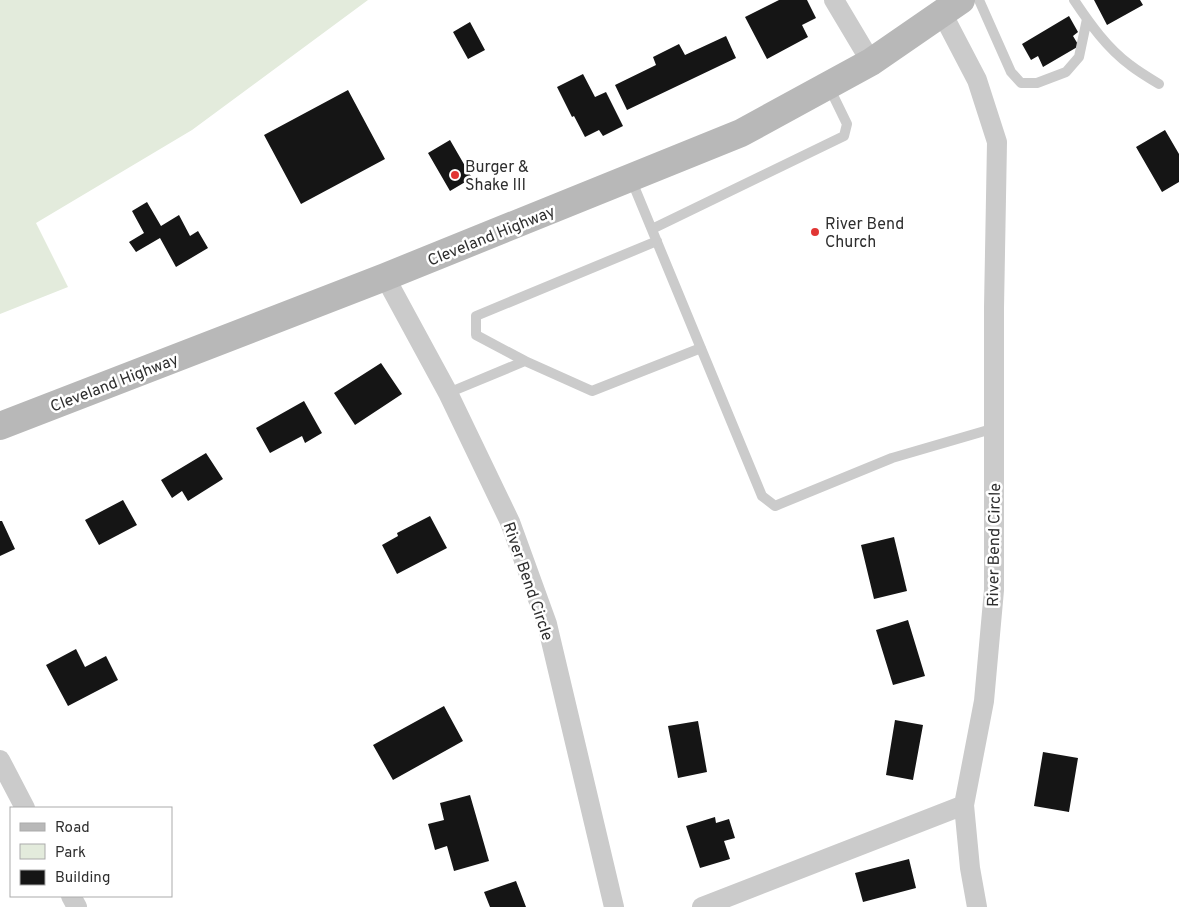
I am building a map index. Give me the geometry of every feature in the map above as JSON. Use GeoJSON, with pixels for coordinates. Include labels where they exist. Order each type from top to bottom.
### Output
{"type":"FeatureCollection","features":[{"type":"Feature","properties":{"kind":"main road","name":"Cleveland Highway"},"geometry":{"type":"LineString","coordinates":[[0,426],[386,278],[741,133],[871,62],[951,7]]}},
{"type":"Feature","properties":{"kind":"street"},"geometry":{"type":"LineString","coordinates":[[834,0],[871,62]]}},
{"type":"Feature","properties":{"kind":"street","name":"River Bend Circle"},"geometry":{"type":"LineString","coordinates":[[951,7],[997,142],[994,308],[994,590],[984,701],[964,806],[970,868],[977,907]]}},
{"type":"Feature","properties":{"kind":"street","name":"River Bend Circle"},"geometry":{"type":"LineString","coordinates":[[386,278],[448,393],[510,522],[547,624],[614,907]]}},
{"type":"Feature","properties":{"kind":"street"},"geometry":{"type":"LineString","coordinates":[[0,760],[24,807]]}},
{"type":"Feature","properties":{"kind":"street"},"geometry":{"type":"LineString","coordinates":[[702,907],[964,806]]}},
{"type":"Feature","properties":{"kind":"lane"},"geometry":{"type":"LineString","coordinates":[[979,0],[1011,72],[1021,83],[1037,83],[1066,72],[1079,57],[1087,19]]}},
{"type":"Feature","properties":{"kind":"lane"},"geometry":{"type":"LineString","coordinates":[[1074,0],[1110,48],[1130,66],[1159,84]]}},
{"type":"Feature","properties":{"kind":"lane"},"geometry":{"type":"LineString","coordinates":[[652,230],[844,136],[847,124],[828,86]]}},
{"type":"Feature","properties":{"kind":"lane"},"geometry":{"type":"LineString","coordinates":[[631,178],[762,496],[775,506],[892,458],[994,428]]}},
{"type":"Feature","properties":{"kind":"lane"},"geometry":{"type":"LineString","coordinates":[[657,241],[476,316],[476,335],[525,361],[592,391],[701,348]]}},
{"type":"Feature","properties":{"kind":"lane"},"geometry":{"type":"LineString","coordinates":[[448,393],[525,361]]}},
{"type":"Feature","properties":{"kind":"green space"},"geometry":{"type":"Polygon","coordinates":[[[0,0],[368,0],[192,130],[36,223],[68,287],[0,314],[0,0]]]}},
{"type":"Feature","properties":{"kind":"building"},"geometry":{"type":"Polygon","coordinates":[[[779,0],[807,0],[816,18],[802,25],[808,37],[767,59],[745,17],[779,0]]]}},
{"type":"Feature","properties":{"kind":"building"},"geometry":{"type":"Polygon","coordinates":[[[1094,0],[1140,0],[1143,5],[1107,25],[1094,0]]]}},
{"type":"Feature","properties":{"kind":"building"},"geometry":{"type":"Polygon","coordinates":[[[1069,16],[1078,32],[1073,36],[1079,46],[1043,67],[1038,56],[1031,60],[1022,44],[1069,16]]]}},
{"type":"Feature","properties":{"kind":"building"},"geometry":{"type":"Polygon","coordinates":[[[470,22],[485,50],[468,59],[453,32],[470,22]]]}},
{"type":"Feature","properties":{"kind":"building"},"geometry":{"type":"Polygon","coordinates":[[[726,36],[736,58],[627,110],[615,85],[656,65],[653,57],[679,44],[685,55],[726,36]]]}},
{"type":"Feature","properties":{"kind":"building"},"geometry":{"type":"Polygon","coordinates":[[[583,74],[595,97],[606,92],[623,126],[603,136],[599,130],[585,137],[574,116],[572,117],[557,87],[583,74]]]}},
{"type":"Feature","properties":{"kind":"building"},"geometry":{"type":"Polygon","coordinates":[[[348,90],[385,159],[301,204],[264,135],[348,90]]]}},
{"type":"Feature","properties":{"kind":"building"},"geometry":{"type":"Polygon","coordinates":[[[1165,130],[1179,154],[1179,182],[1162,192],[1136,147],[1165,130]]]}},
{"type":"Feature","properties":{"kind":"building"},"geometry":{"type":"Polygon","coordinates":[[[450,140],[472,178],[450,191],[428,153],[450,140]]]}},
{"type":"Feature","properties":{"kind":"building"},"geometry":{"type":"Polygon","coordinates":[[[147,202],[161,226],[179,215],[190,236],[198,231],[208,248],[176,267],[160,238],[136,252],[129,242],[144,233],[132,211],[147,202]]]}},
{"type":"Feature","properties":{"kind":"building"},"geometry":{"type":"Polygon","coordinates":[[[381,363],[402,394],[355,425],[334,393],[381,363]]]}},
{"type":"Feature","properties":{"kind":"building"},"geometry":{"type":"Polygon","coordinates":[[[304,401],[322,433],[305,443],[302,436],[270,453],[256,428],[304,401]]]}},
{"type":"Feature","properties":{"kind":"building"},"geometry":{"type":"Polygon","coordinates":[[[206,453],[223,479],[188,501],[182,491],[172,498],[161,480],[206,453]]]}},
{"type":"Feature","properties":{"kind":"building"},"geometry":{"type":"Polygon","coordinates":[[[123,500],[137,525],[99,545],[85,520],[123,500]]]}},
{"type":"Feature","properties":{"kind":"building"},"geometry":{"type":"Polygon","coordinates":[[[430,516],[447,548],[397,574],[382,545],[398,536],[397,533],[430,516]]]}},
{"type":"Feature","properties":{"kind":"building"},"geometry":{"type":"Polygon","coordinates":[[[0,521],[2,521],[15,549],[0,556],[0,521]]]}},
{"type":"Feature","properties":{"kind":"building"},"geometry":{"type":"Polygon","coordinates":[[[894,537],[907,591],[874,599],[861,545],[894,537]]]}},
{"type":"Feature","properties":{"kind":"building"},"geometry":{"type":"Polygon","coordinates":[[[908,620],[925,676],[893,685],[876,630],[908,620]]]}},
{"type":"Feature","properties":{"kind":"building"},"geometry":{"type":"Polygon","coordinates":[[[76,649],[85,667],[106,656],[118,680],[68,706],[46,665],[76,649]]]}},
{"type":"Feature","properties":{"kind":"building"},"geometry":{"type":"Polygon","coordinates":[[[444,706],[463,741],[393,780],[373,745],[444,706]]]}},
{"type":"Feature","properties":{"kind":"building"},"geometry":{"type":"Polygon","coordinates":[[[895,720],[923,725],[913,780],[886,775],[895,720]]]}},
{"type":"Feature","properties":{"kind":"building"},"geometry":{"type":"Polygon","coordinates":[[[698,721],[707,772],[678,778],[668,726],[698,721]]]}},
{"type":"Feature","properties":{"kind":"building"},"geometry":{"type":"Polygon","coordinates":[[[1043,752],[1078,758],[1069,812],[1034,806],[1043,752]]]}},
{"type":"Feature","properties":{"kind":"building"},"geometry":{"type":"Polygon","coordinates":[[[470,795],[489,861],[454,871],[447,846],[435,850],[428,824],[444,820],[440,803],[470,795]]]}},
{"type":"Feature","properties":{"kind":"building"},"geometry":{"type":"Polygon","coordinates":[[[715,817],[716,823],[729,819],[735,838],[724,841],[730,859],[700,868],[686,826],[715,817]]]}},
{"type":"Feature","properties":{"kind":"building"},"geometry":{"type":"Polygon","coordinates":[[[909,859],[916,888],[863,902],[855,873],[909,859]]]}},
{"type":"Feature","properties":{"kind":"building"},"geometry":{"type":"Polygon","coordinates":[[[516,881],[526,907],[490,907],[484,892],[516,881]]]}},
{"type":"Feature","properties":{"kind":"place","name":"Burger & Shake III"},"geometry":{"type":"Point","coordinates":[455,175]}},
{"type":"Feature","properties":{"kind":"place","name":"River Bend Church"},"geometry":{"type":"Point","coordinates":[815,232]}}]}
